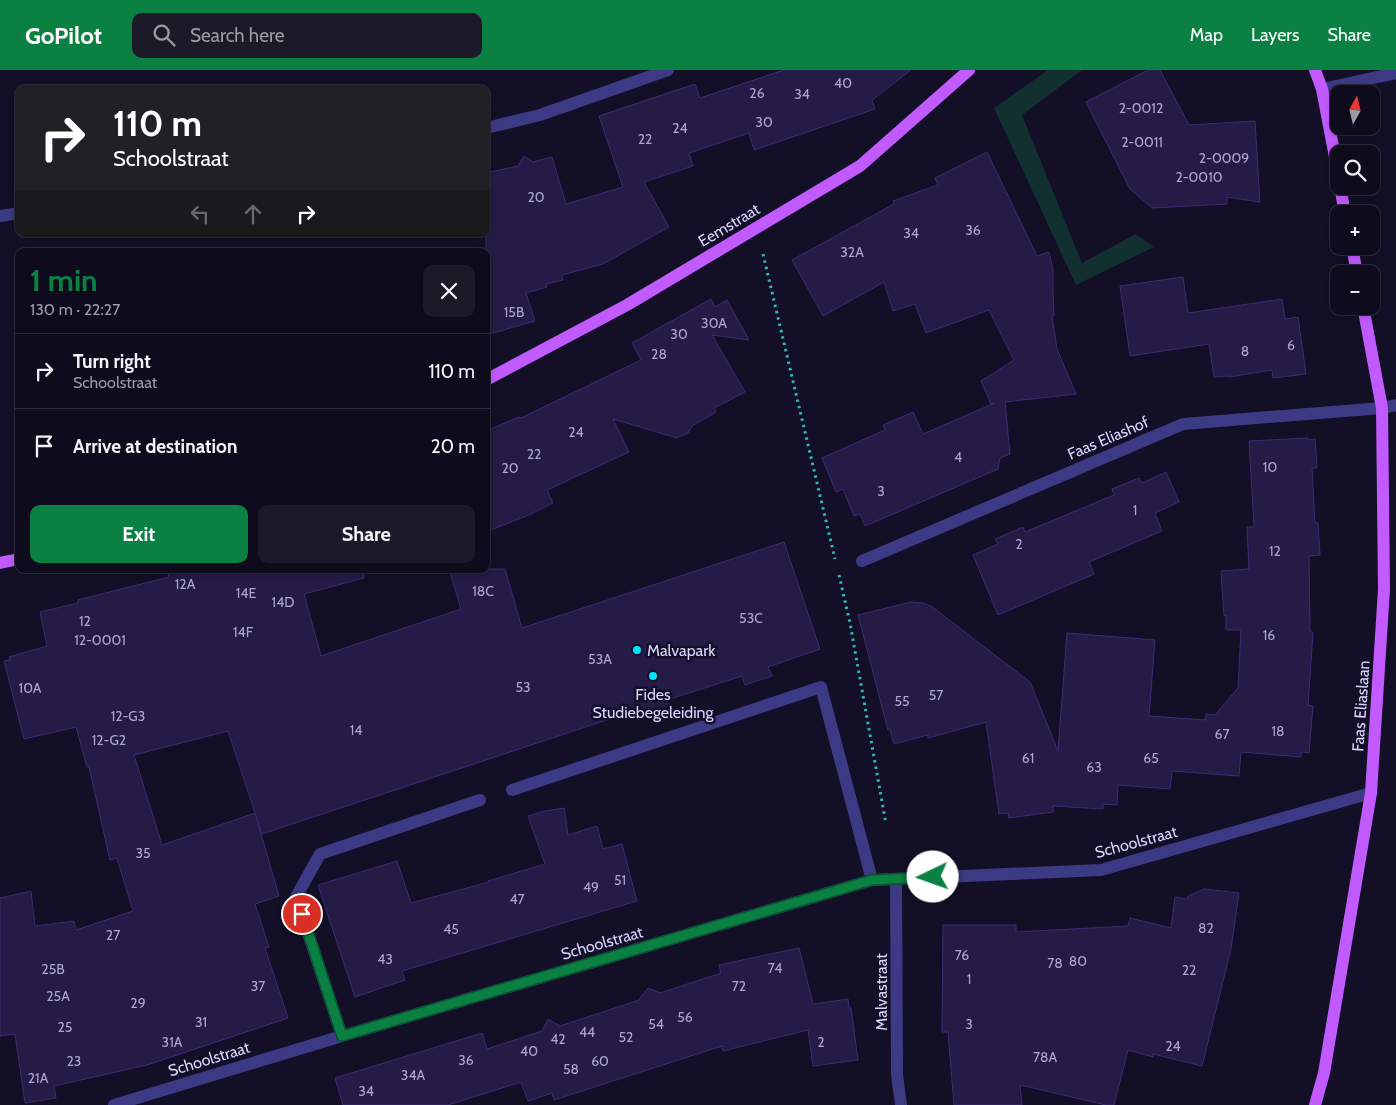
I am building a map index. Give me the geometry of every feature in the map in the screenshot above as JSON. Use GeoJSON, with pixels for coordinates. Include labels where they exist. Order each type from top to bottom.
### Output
{"type":"FeatureCollection","features":[{"type":"Feature","properties":{"kind":"main road","name":"Eemstraat"},"geometry":{"type":"LineString","coordinates":[[490,378],[627,305],[860,166],[969,70]]}},
{"type":"Feature","properties":{"kind":"main road"},"geometry":{"type":"LineString","coordinates":[[1315,70],[1322,89],[1333,145]]}},
{"type":"Feature","properties":{"kind":"main road","name":"Faas Eliaslaan"},"geometry":{"type":"LineString","coordinates":[[1315,1105],[1324,1073],[1371,793],[1384,589],[1382,408],[1365,315]]}},
{"type":"Feature","properties":{"kind":"main road"},"geometry":{"type":"LineString","coordinates":[[0,563],[15,560]]}},
{"type":"Feature","properties":{"kind":"street"},"geometry":{"type":"LineString","coordinates":[[490,127],[540,115],[668,70]]}},
{"type":"Feature","properties":{"kind":"street"},"geometry":{"type":"LineString","coordinates":[[1322,89],[1396,74]]}},
{"type":"Feature","properties":{"kind":"street"},"geometry":{"type":"LineString","coordinates":[[0,216],[15,214]]}},
{"type":"Feature","properties":{"kind":"street","name":"Faas Eliashof"},"geometry":{"type":"LineString","coordinates":[[862,561],[1183,424],[1382,408],[1396,405]]}},
{"type":"Feature","properties":{"kind":"street"},"geometry":{"type":"LineString","coordinates":[[512,790],[821,687],[872,880]]}},
{"type":"Feature","properties":{"kind":"street","name":"Schoolstraat"},"geometry":{"type":"LineString","coordinates":[[114,1105],[872,880],[1101,870],[1371,793]]}},
{"type":"Feature","properties":{"kind":"street"},"geometry":{"type":"LineString","coordinates":[[342,1036],[296,897],[320,854],[480,800]]}},
{"type":"Feature","properties":{"kind":"street","name":"Malvastraat"},"geometry":{"type":"LineString","coordinates":[[896,879],[898,1075],[901,1105]]}},
{"type":"Feature","properties":{"kind":"path"},"geometry":{"type":"LineString","coordinates":[[756,228],[850,623],[888,832]]}},
{"type":"Feature","properties":{"kind":"green space"},"geometry":{"type":"Polygon","coordinates":[[[1048,70],[1082,70],[1022,115],[1082,263],[1136,234],[1154,247],[1076,285],[994,108],[1048,70]]]}},
{"type":"Feature","properties":{"kind":"building"},"geometry":{"type":"Polygon","coordinates":[[[784,70],[911,70],[872,100],[875,109],[754,150],[749,133],[689,153],[693,166],[644,182],[669,227],[603,264],[562,275],[563,280],[546,284],[547,287],[526,293],[535,321],[490,334],[490,248],[486,248],[486,237],[490,237],[490,172],[518,166],[524,156],[533,162],[552,157],[566,204],[623,187],[599,116],[695,84],[700,98],[784,70]]]}},
{"type":"Feature","properties":{"kind":"building"},"geometry":{"type":"Polygon","coordinates":[[[1148,70],[1160,70],[1189,125],[1255,121],[1260,202],[1227,197],[1227,204],[1152,208],[1130,189],[1086,102],[1148,70]]]}},
{"type":"Feature","properties":{"kind":"building"},"geometry":{"type":"Polygon","coordinates":[[[987,152],[1037,256],[1049,252],[1053,270],[1054,315],[1052,316],[1057,349],[1076,394],[1005,402],[1010,454],[1000,458],[998,469],[865,526],[860,514],[854,516],[843,489],[836,492],[822,458],[885,430],[883,425],[913,412],[923,434],[995,403],[991,404],[981,381],[1014,360],[989,310],[926,333],[915,304],[893,311],[884,282],[823,316],[792,260],[894,204],[893,201],[938,185],[935,178],[987,152]]]}},
{"type":"Feature","properties":{"kind":"building"},"geometry":{"type":"Polygon","coordinates":[[[1183,277],[1188,313],[1282,299],[1285,319],[1298,317],[1306,374],[1273,378],[1272,370],[1229,377],[1214,377],[1209,344],[1130,356],[1120,286],[1183,277]]]}},
{"type":"Feature","properties":{"kind":"building"},"geometry":{"type":"Polygon","coordinates":[[[711,299],[715,307],[727,300],[749,340],[712,335],[745,392],[714,408],[716,412],[692,426],[688,433],[677,438],[613,419],[629,452],[547,490],[553,503],[490,530],[490,429],[519,417],[521,418],[641,360],[632,343],[711,299]]]}},
{"type":"Feature","properties":{"kind":"building"},"geometry":{"type":"Polygon","coordinates":[[[1308,438],[1308,440],[1315,439],[1317,468],[1312,468],[1315,523],[1318,523],[1320,555],[1309,556],[1310,631],[1313,633],[1308,705],[1313,706],[1309,753],[1301,752],[1301,757],[1241,752],[1239,776],[1172,771],[1170,789],[1118,785],[1117,805],[1103,804],[1103,809],[1053,806],[1053,812],[1009,818],[1008,813],[999,814],[986,722],[928,738],[928,735],[894,744],[890,729],[888,730],[858,615],[911,602],[931,606],[1030,682],[1058,751],[1067,633],[1155,640],[1149,716],[1205,720],[1206,714],[1215,715],[1238,688],[1241,630],[1226,630],[1221,571],[1249,569],[1247,527],[1254,527],[1249,441],[1308,438]]]}},
{"type":"Feature","properties":{"kind":"building"},"geometry":{"type":"Polygon","coordinates":[[[1166,472],[1179,502],[1155,513],[1162,531],[1089,562],[1094,574],[998,615],[973,555],[998,544],[995,539],[1023,527],[1025,532],[1114,495],[1112,489],[1139,478],[1142,483],[1166,472]]]}},
{"type":"Feature","properties":{"kind":"building"},"geometry":{"type":"Polygon","coordinates":[[[784,542],[820,649],[768,667],[772,676],[745,685],[742,676],[667,700],[670,710],[643,718],[640,709],[262,834],[228,731],[134,755],[162,845],[255,813],[279,896],[255,904],[269,947],[265,948],[288,1018],[147,1065],[54,1086],[56,1098],[25,1103],[15,1034],[0,1036],[0,898],[31,891],[35,926],[74,921],[76,930],[133,911],[117,858],[110,860],[89,767],[87,767],[76,727],[24,739],[4,661],[10,660],[9,657],[47,646],[40,612],[78,603],[78,600],[169,577],[168,574],[172,573],[363,573],[364,578],[304,594],[321,656],[461,609],[450,573],[490,573],[490,569],[505,569],[522,628],[784,542]]]}},
{"type":"Feature","properties":{"kind":"building"},"geometry":{"type":"Polygon","coordinates":[[[564,808],[568,835],[597,826],[603,849],[622,844],[637,901],[402,971],[405,980],[355,997],[318,885],[397,861],[411,903],[489,882],[545,864],[528,816],[564,808]]]}},
{"type":"Feature","properties":{"kind":"building"},"geometry":{"type":"Polygon","coordinates":[[[1204,889],[1239,893],[1231,949],[1202,1066],[1153,1054],[1153,1057],[1128,1050],[1114,1105],[1106,1105],[1020,1085],[1022,1105],[954,1105],[948,1032],[942,1032],[943,925],[1016,925],[1016,932],[1128,926],[1130,918],[1171,928],[1175,897],[1187,899],[1188,896],[1204,889]]]}},
{"type":"Feature","properties":{"kind":"building"},"geometry":{"type":"Polygon","coordinates":[[[799,948],[813,1004],[848,999],[849,1008],[851,1008],[858,1060],[813,1066],[808,1030],[723,1051],[722,1046],[554,1100],[552,1093],[528,1101],[521,1082],[448,1105],[343,1105],[335,1078],[482,1033],[487,1049],[542,1031],[548,1019],[560,1026],[639,1000],[648,988],[660,993],[721,973],[719,965],[799,948]]]}},
{"type":"Feature","properties":{"kind":"place","name":"Malvapark"},"geometry":{"type":"Point","coordinates":[637,650]}},
{"type":"Feature","properties":{"kind":"place","name":"Fides Studiebegeleiding"},"geometry":{"type":"Point","coordinates":[653,676]}},
{"type":"Feature","properties":{"kind":"route"},"geometry":{"type":"LineString","coordinates":[[302,914],[342,1036],[872,880],[933,877]]}}]}
